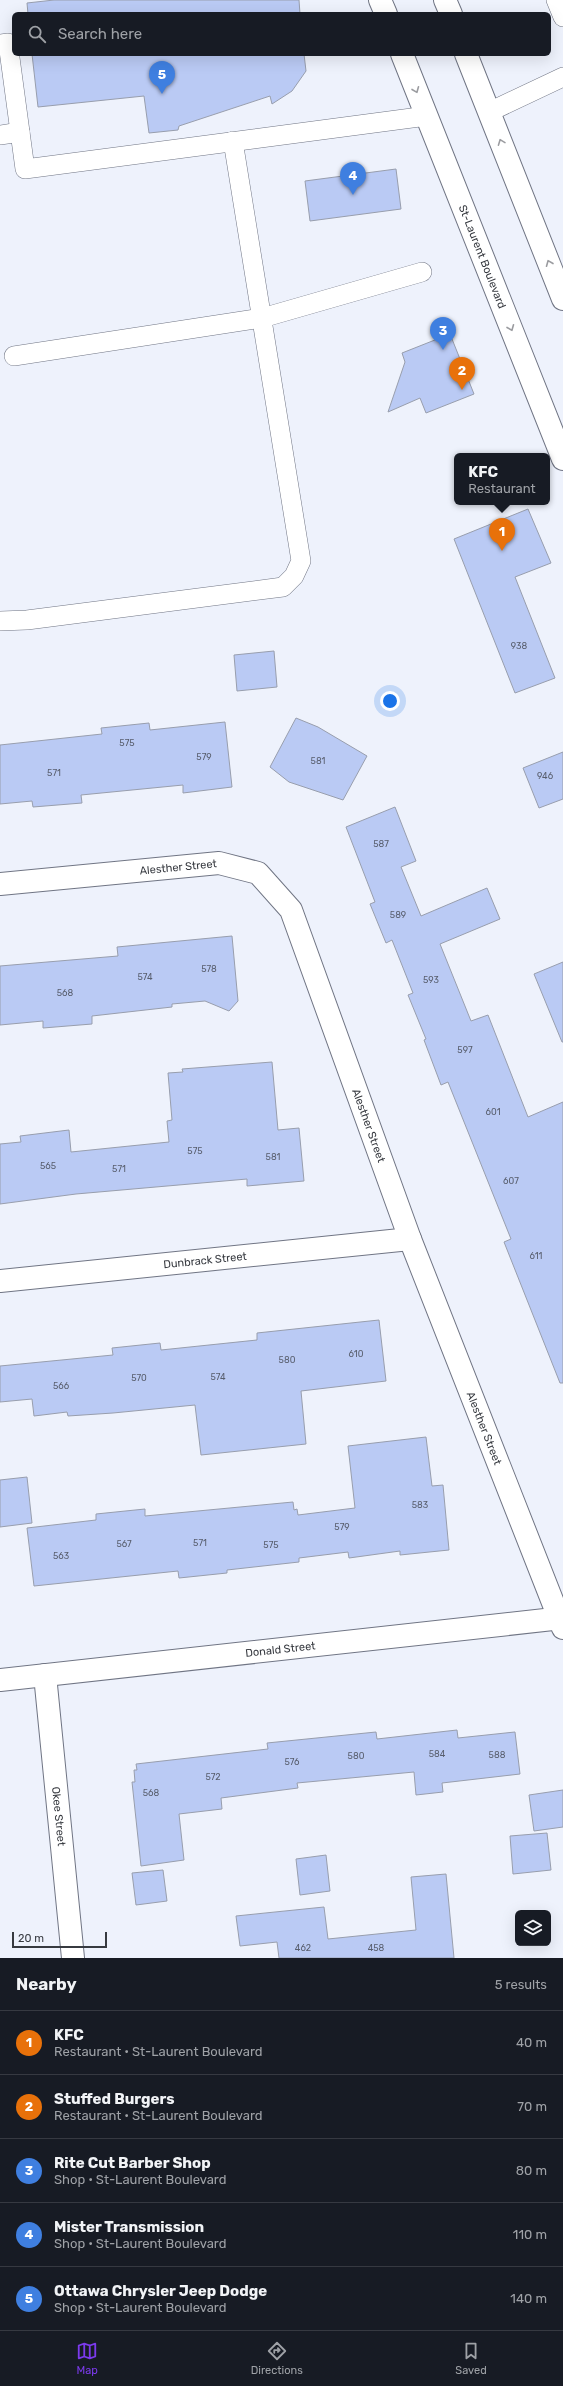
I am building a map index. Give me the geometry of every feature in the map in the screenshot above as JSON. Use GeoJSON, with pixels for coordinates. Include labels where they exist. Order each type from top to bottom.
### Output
{"type":"FeatureCollection","features":[{"type":"Feature","properties":{"kind":"street"},"geometry":{"type":"LineString","coordinates":[[380,0],[385,12]]}},
{"type":"Feature","properties":{"kind":"street"},"geometry":{"type":"LineString","coordinates":[[445,0],[450,12]]}},
{"type":"Feature","properties":{"kind":"street","name":"St-Laurent Boulevard"},"geometry":{"type":"LineString","coordinates":[[403,56],[563,459]]}},
{"type":"Feature","properties":{"kind":"street"},"geometry":{"type":"LineString","coordinates":[[467,56],[563,299]]}},
{"type":"Feature","properties":{"kind":"street","name":"Alesther Street"},"geometry":{"type":"LineString","coordinates":[[0,884],[219,863],[258,873],[291,910],[410,1239],[562,1621]]}},
{"type":"Feature","properties":{"kind":"street","name":"Dunbrack Street"},"geometry":{"type":"LineString","coordinates":[[0,1281],[410,1239]]}},
{"type":"Feature","properties":{"kind":"street","name":"Donald Street"},"geometry":{"type":"LineString","coordinates":[[0,1680],[562,1621]]}},
{"type":"Feature","properties":{"kind":"street","name":"Okee Street"},"geometry":{"type":"LineString","coordinates":[[45,1675],[73,1958]]}},
{"type":"Feature","properties":{"kind":"lane"},"geometry":{"type":"LineString","coordinates":[[556,0],[563,17]]}},
{"type":"Feature","properties":{"kind":"lane"},"geometry":{"type":"LineString","coordinates":[[0,44],[8,43],[25,169],[427,116]]}},
{"type":"Feature","properties":{"kind":"lane"},"geometry":{"type":"LineString","coordinates":[[489,112],[563,77]]}},
{"type":"Feature","properties":{"kind":"lane"},"geometry":{"type":"LineString","coordinates":[[0,135],[20,132]]}},
{"type":"Feature","properties":{"kind":"lane"},"geometry":{"type":"LineString","coordinates":[[0,621],[27,620],[283,587],[294,576],[301,561],[233,141]]}},
{"type":"Feature","properties":{"kind":"lane"},"geometry":{"type":"LineString","coordinates":[[14,356],[262,318],[422,272]]}},
{"type":"Feature","properties":{"kind":"building"},"geometry":{"type":"Polygon","coordinates":[[[54,0],[299,0],[300,12],[28,12],[27,3],[54,0]]]}},
{"type":"Feature","properties":{"kind":"building"},"geometry":{"type":"Polygon","coordinates":[[[32,56],[304,56],[306,71],[292,91],[272,104],[270,96],[179,126],[178,130],[149,133],[144,96],[38,107],[32,56]]]}},
{"type":"Feature","properties":{"kind":"building"},"geometry":{"type":"Polygon","coordinates":[[[396,169],[401,209],[310,221],[305,181],[396,169]]]}},
{"type":"Feature","properties":{"kind":"building"},"geometry":{"type":"Polygon","coordinates":[[[450,334],[474,394],[426,413],[420,398],[388,412],[405,362],[402,353],[450,334]]]}},
{"type":"Feature","properties":{"kind":"building"},"geometry":{"type":"Polygon","coordinates":[[[528,509],[551,563],[515,577],[555,678],[515,693],[454,539],[528,509]]]}},
{"type":"Feature","properties":{"kind":"building"},"geometry":{"type":"Polygon","coordinates":[[[274,651],[277,687],[237,691],[234,655],[274,651]]]}},
{"type":"Feature","properties":{"kind":"building"},"geometry":{"type":"Polygon","coordinates":[[[296,718],[318,727],[367,756],[343,800],[289,782],[270,767],[296,718]]]}},
{"type":"Feature","properties":{"kind":"building"},"geometry":{"type":"Polygon","coordinates":[[[225,722],[232,787],[183,793],[183,785],[81,795],[82,803],[33,807],[32,801],[0,804],[0,745],[102,734],[101,728],[149,723],[150,730],[225,722]]]}},
{"type":"Feature","properties":{"kind":"building"},"geometry":{"type":"Polygon","coordinates":[[[563,752],[563,799],[539,808],[523,768],[563,752]]]}},
{"type":"Feature","properties":{"kind":"building"},"geometry":{"type":"Polygon","coordinates":[[[395,807],[416,861],[401,867],[421,916],[487,888],[500,919],[440,944],[471,1021],[488,1015],[528,1117],[563,1102],[563,1383],[560,1383],[504,1242],[511,1239],[448,1082],[441,1085],[424,1040],[426,1039],[408,995],[413,993],[392,940],[386,943],[370,904],[375,902],[346,827],[395,807]]]}},
{"type":"Feature","properties":{"kind":"building"},"geometry":{"type":"Polygon","coordinates":[[[232,936],[238,1001],[229,1011],[205,1001],[172,1004],[172,1007],[92,1016],[92,1024],[43,1028],[43,1021],[0,1025],[0,966],[118,956],[117,947],[232,936]]]}},
{"type":"Feature","properties":{"kind":"building"},"geometry":{"type":"Polygon","coordinates":[[[563,962],[563,1042],[562,1042],[534,974],[563,962]]]}},
{"type":"Feature","properties":{"kind":"building"},"geometry":{"type":"Polygon","coordinates":[[[272,1062],[278,1130],[299,1128],[304,1181],[247,1186],[247,1179],[76,1194],[0,1204],[0,1144],[21,1142],[20,1136],[69,1130],[71,1152],[169,1142],[167,1121],[172,1120],[168,1073],[183,1072],[182,1069],[272,1062]]]}},
{"type":"Feature","properties":{"kind":"building"},"geometry":{"type":"Polygon","coordinates":[[[379,1320],[386,1381],[301,1391],[306,1444],[201,1455],[195,1405],[113,1413],[68,1416],[67,1412],[34,1416],[32,1399],[0,1402],[0,1366],[113,1355],[112,1348],[160,1343],[161,1350],[257,1340],[257,1333],[379,1320]]]}},
{"type":"Feature","properties":{"kind":"building"},"geometry":{"type":"Polygon","coordinates":[[[426,1437],[432,1486],[443,1485],[449,1550],[400,1555],[400,1551],[349,1558],[348,1552],[299,1558],[299,1562],[227,1570],[227,1573],[179,1578],[178,1571],[34,1586],[27,1528],[96,1520],[96,1514],[145,1509],[145,1516],[293,1502],[294,1510],[297,1509],[298,1515],[355,1508],[348,1446],[426,1437]]]}},
{"type":"Feature","properties":{"kind":"building"},"geometry":{"type":"Polygon","coordinates":[[[27,1477],[32,1523],[0,1527],[0,1480],[27,1477]]]}},
{"type":"Feature","properties":{"kind":"building"},"geometry":{"type":"Polygon","coordinates":[[[457,1730],[458,1738],[515,1732],[520,1774],[442,1783],[443,1792],[416,1795],[414,1772],[297,1783],[298,1788],[221,1798],[222,1809],[179,1814],[184,1860],[141,1866],[132,1782],[135,1782],[134,1770],[137,1770],[136,1764],[268,1749],[267,1743],[376,1732],[377,1739],[457,1730]]]}},
{"type":"Feature","properties":{"kind":"building"},"geometry":{"type":"Polygon","coordinates":[[[563,1790],[563,1827],[534,1831],[529,1795],[563,1790]]]}},
{"type":"Feature","properties":{"kind":"building"},"geometry":{"type":"Polygon","coordinates":[[[547,1833],[551,1870],[513,1874],[510,1836],[547,1833]]]}},
{"type":"Feature","properties":{"kind":"building"},"geometry":{"type":"Polygon","coordinates":[[[326,1855],[330,1891],[300,1895],[296,1859],[326,1855]]]}},
{"type":"Feature","properties":{"kind":"building"},"geometry":{"type":"Polygon","coordinates":[[[163,1870],[167,1901],[136,1905],[132,1873],[163,1870]]]}},
{"type":"Feature","properties":{"kind":"building"},"geometry":{"type":"Polygon","coordinates":[[[446,1874],[454,1958],[279,1958],[277,1942],[240,1946],[236,1916],[324,1907],[328,1939],[416,1930],[411,1877],[446,1874]]]}},
{"type":"Feature","properties":{"kind":"place","name":"Ottawa Chrysler Jeep Dodge"},"geometry":{"type":"Point","coordinates":[162,94]}},
{"type":"Feature","properties":{"kind":"place","name":"Mister Transmission"},"geometry":{"type":"Point","coordinates":[353,195]}},
{"type":"Feature","properties":{"kind":"place","name":"Rite Cut Barber Shop"},"geometry":{"type":"Point","coordinates":[443,350]}},
{"type":"Feature","properties":{"kind":"place","name":"Stuffed Burgers"},"geometry":{"type":"Point","coordinates":[462,390]}},
{"type":"Feature","properties":{"kind":"place","name":"KFC"},"geometry":{"type":"Point","coordinates":[502,551]}}]}
